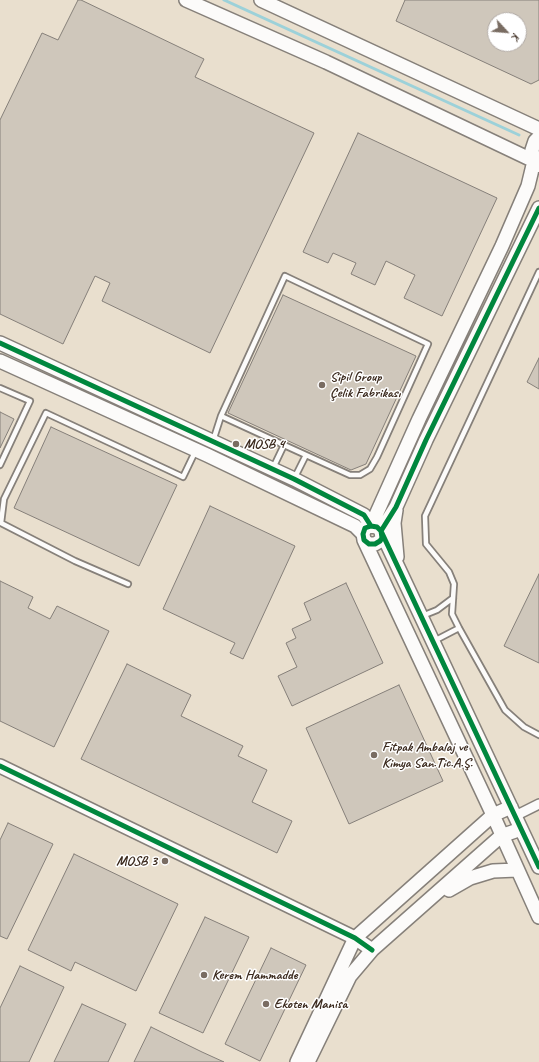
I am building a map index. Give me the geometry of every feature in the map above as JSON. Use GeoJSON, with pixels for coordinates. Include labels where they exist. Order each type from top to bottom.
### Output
{"type":"FeatureCollection","features":[{"type":"Feature","properties":{"kind":"street"},"geometry":{"type":"LineString","coordinates":[[186,0],[326,62],[536,165]]}},
{"type":"Feature","properties":{"kind":"street"},"geometry":{"type":"LineString","coordinates":[[261,0],[539,129]]}},
{"type":"Feature","properties":{"kind":"street"},"geometry":{"type":"LineString","coordinates":[[370,533],[386,491],[502,246],[528,186],[536,165],[532,150],[535,141],[539,137]]}},
{"type":"Feature","properties":{"kind":"street"},"geometry":{"type":"LineString","coordinates":[[399,568],[394,523],[396,507],[426,440],[539,208]]}},
{"type":"Feature","properties":{"kind":"street"},"geometry":{"type":"LineString","coordinates":[[0,343],[273,469],[364,515],[370,533],[501,836],[539,917]]}},
{"type":"Feature","properties":{"kind":"street"},"geometry":{"type":"LineString","coordinates":[[0,360],[201,452],[370,533],[399,568],[539,867]]}},
{"type":"Feature","properties":{"kind":"street"},"geometry":{"type":"LineString","coordinates":[[201,452],[212,442]]}},
{"type":"Feature","properties":{"kind":"street"},"geometry":{"type":"LineString","coordinates":[[341,504],[366,506],[375,502],[386,491]]}},
{"type":"Feature","properties":{"kind":"street"},"geometry":{"type":"LineString","coordinates":[[370,533],[396,507]]}},
{"type":"Feature","properties":{"kind":"street"},"geometry":{"type":"LineString","coordinates":[[0,766],[355,938],[372,950]]}},
{"type":"Feature","properties":{"kind":"street"},"geometry":{"type":"LineString","coordinates":[[297,1062],[355,938],[493,815],[513,812],[539,804]]}},
{"type":"Feature","properties":{"kind":"street"},"geometry":{"type":"LineString","coordinates":[[308,1062],[350,976],[372,950],[501,836],[521,829]]}},
{"type":"Feature","properties":{"kind":"street"},"geometry":{"type":"LineString","coordinates":[[428,901],[470,878],[493,871],[517,870]]}},
{"type":"Feature","properties":{"kind":"lane"},"geometry":{"type":"LineString","coordinates":[[539,272],[425,516],[426,544],[449,572],[454,584],[452,614],[459,628],[505,710],[524,727],[539,735]]}},
{"type":"Feature","properties":{"kind":"lane"},"geometry":{"type":"LineString","coordinates":[[212,442],[221,416],[285,276],[428,344],[377,457],[370,469],[360,475],[350,475],[221,416]]}},
{"type":"Feature","properties":{"kind":"lane"},"geometry":{"type":"LineString","coordinates":[[0,388],[30,401],[0,465]]}},
{"type":"Feature","properties":{"kind":"lane"},"geometry":{"type":"LineString","coordinates":[[128,584],[75,561],[1,523],[4,499],[46,413],[183,477],[201,452]]}},
{"type":"Feature","properties":{"kind":"lane"},"geometry":{"type":"LineString","coordinates":[[273,469],[284,445]]}},
{"type":"Feature","properties":{"kind":"lane"},"geometry":{"type":"LineString","coordinates":[[294,479],[306,455]]}},
{"type":"Feature","properties":{"kind":"lane"},"geometry":{"type":"LineString","coordinates":[[421,617],[437,610],[453,598]]}},
{"type":"Feature","properties":{"kind":"lane"},"geometry":{"type":"LineString","coordinates":[[433,642],[459,628]]}},
{"type":"Feature","properties":{"kind":"shaded area"},"geometry":{"type":"Polygon","coordinates":[[[0,0],[539,0],[539,1062],[0,1062],[0,0]]]}},
{"type":"Feature","properties":{"kind":"building"},"geometry":{"type":"Polygon","coordinates":[[[78,0],[81,0],[204,59],[195,77],[314,133],[210,353],[102,301],[110,283],[95,276],[63,344],[0,314],[0,120],[42,33],[58,40],[78,0]]]}},
{"type":"Feature","properties":{"kind":"building"},"geometry":{"type":"Polygon","coordinates":[[[405,0],[539,0],[539,80],[531,84],[396,21],[405,0]]]}},
{"type":"Feature","properties":{"kind":"building"},"geometry":{"type":"Polygon","coordinates":[[[358,133],[497,198],[442,316],[404,298],[415,275],[386,261],[375,285],[351,274],[356,263],[333,253],[328,263],[303,252],[358,133]]]}},
{"type":"Feature","properties":{"kind":"building","name":"Sipil Group Çelik Fabrikası"},"geometry":{"type":"Polygon","coordinates":[[[283,295],[416,356],[366,464],[351,470],[228,413],[283,295]]]}},
{"type":"Feature","properties":{"kind":"building"},"geometry":{"type":"Polygon","coordinates":[[[539,358],[539,389],[527,382],[539,358]]]}},
{"type":"Feature","properties":{"kind":"building"},"geometry":{"type":"Polygon","coordinates":[[[0,412],[14,419],[0,448],[0,412]]]}},
{"type":"Feature","properties":{"kind":"building"},"geometry":{"type":"Polygon","coordinates":[[[51,427],[177,485],[139,566],[14,508],[51,427]]]}},
{"type":"Feature","properties":{"kind":"building"},"geometry":{"type":"Polygon","coordinates":[[[210,506],[295,546],[243,659],[230,653],[235,643],[163,609],[210,506]]]}},
{"type":"Feature","properties":{"kind":"building"},"geometry":{"type":"Polygon","coordinates":[[[539,574],[539,663],[504,646],[539,574]]]}},
{"type":"Feature","properties":{"kind":"building"},"geometry":{"type":"Polygon","coordinates":[[[0,581],[33,597],[28,608],[50,619],[57,606],[109,631],[54,747],[0,721],[0,581]]]}},
{"type":"Feature","properties":{"kind":"building"},"geometry":{"type":"Polygon","coordinates":[[[346,583],[383,663],[292,706],[278,676],[297,667],[286,643],[296,638],[292,629],[311,620],[304,603],[346,583]]]}},
{"type":"Feature","properties":{"kind":"building"},"geometry":{"type":"Polygon","coordinates":[[[127,664],[191,695],[181,716],[243,746],[238,756],[267,770],[252,802],[292,821],[277,853],[81,759],[127,664]]]}},
{"type":"Feature","properties":{"kind":"building","name":"Fitpak Ambalaj ve Kimya San.Tic.A.Ş."},"geometry":{"type":"Polygon","coordinates":[[[399,685],[443,781],[349,824],[306,728],[399,685]]]}},
{"type":"Feature","properties":{"kind":"building"},"geometry":{"type":"Polygon","coordinates":[[[8,823],[53,844],[7,939],[0,936],[0,840],[8,823]]]}},
{"type":"Feature","properties":{"kind":"building"},"geometry":{"type":"Polygon","coordinates":[[[74,854],[178,904],[136,991],[75,962],[71,971],[28,950],[74,854]]]}},
{"type":"Feature","properties":{"kind":"building","name":"Kerem Hammadde"},"geometry":{"type":"Polygon","coordinates":[[[205,917],[249,937],[203,1033],[159,1013],[205,917]]]}},
{"type":"Feature","properties":{"kind":"building","name":"Ekoten Manisa"},"geometry":{"type":"Polygon","coordinates":[[[271,948],[306,965],[260,1061],[225,1044],[271,948]]]}},
{"type":"Feature","properties":{"kind":"building"},"geometry":{"type":"Polygon","coordinates":[[[20,966],[64,987],[29,1062],[0,1062],[0,1008],[20,966]]]}},
{"type":"Feature","properties":{"kind":"building"},"geometry":{"type":"Polygon","coordinates":[[[82,1004],[126,1024],[108,1062],[54,1062],[82,1004]]]}},
{"type":"Feature","properties":{"kind":"building"},"geometry":{"type":"Polygon","coordinates":[[[151,1027],[202,1052],[224,1062],[134,1062],[151,1027]]]}},
{"type":"Feature","properties":{"kind":"waterway"},"geometry":{"type":"LineString","coordinates":[[224,0],[519,135]]}},
{"type":"Feature","properties":{"kind":"cycle path"},"geometry":{"type":"LineString","coordinates":[[539,208],[426,440],[396,507],[381,531],[382,538],[375,544],[369,544],[364,540],[363,534],[365,528],[371,526],[377,527],[381,531],[539,867]]}},
{"type":"Feature","properties":{"kind":"cycle path"},"geometry":{"type":"LineString","coordinates":[[0,343],[294,479],[364,515],[371,526]]}},
{"type":"Feature","properties":{"kind":"cycle path"},"geometry":{"type":"LineString","coordinates":[[0,766],[355,938],[372,950]]}},
{"type":"Feature","properties":{"kind":"place","name":"Sipil Group Çelik Fabrikası"},"geometry":{"type":"Point","coordinates":[322,385]}},
{"type":"Feature","properties":{"kind":"place","name":"MOSB 4"},"geometry":{"type":"Point","coordinates":[236,444]}},
{"type":"Feature","properties":{"kind":"place","name":"Fitpak Ambalaj ve Kimya San.Tic.A.Ş."},"geometry":{"type":"Point","coordinates":[374,755]}},
{"type":"Feature","properties":{"kind":"place","name":"MOSB 3"},"geometry":{"type":"Point","coordinates":[165,861]}},
{"type":"Feature","properties":{"kind":"place","name":"Kerem Hammadde"},"geometry":{"type":"Point","coordinates":[204,975]}},
{"type":"Feature","properties":{"kind":"place","name":"Ekoten Manisa"},"geometry":{"type":"Point","coordinates":[266,1004]}}]}
